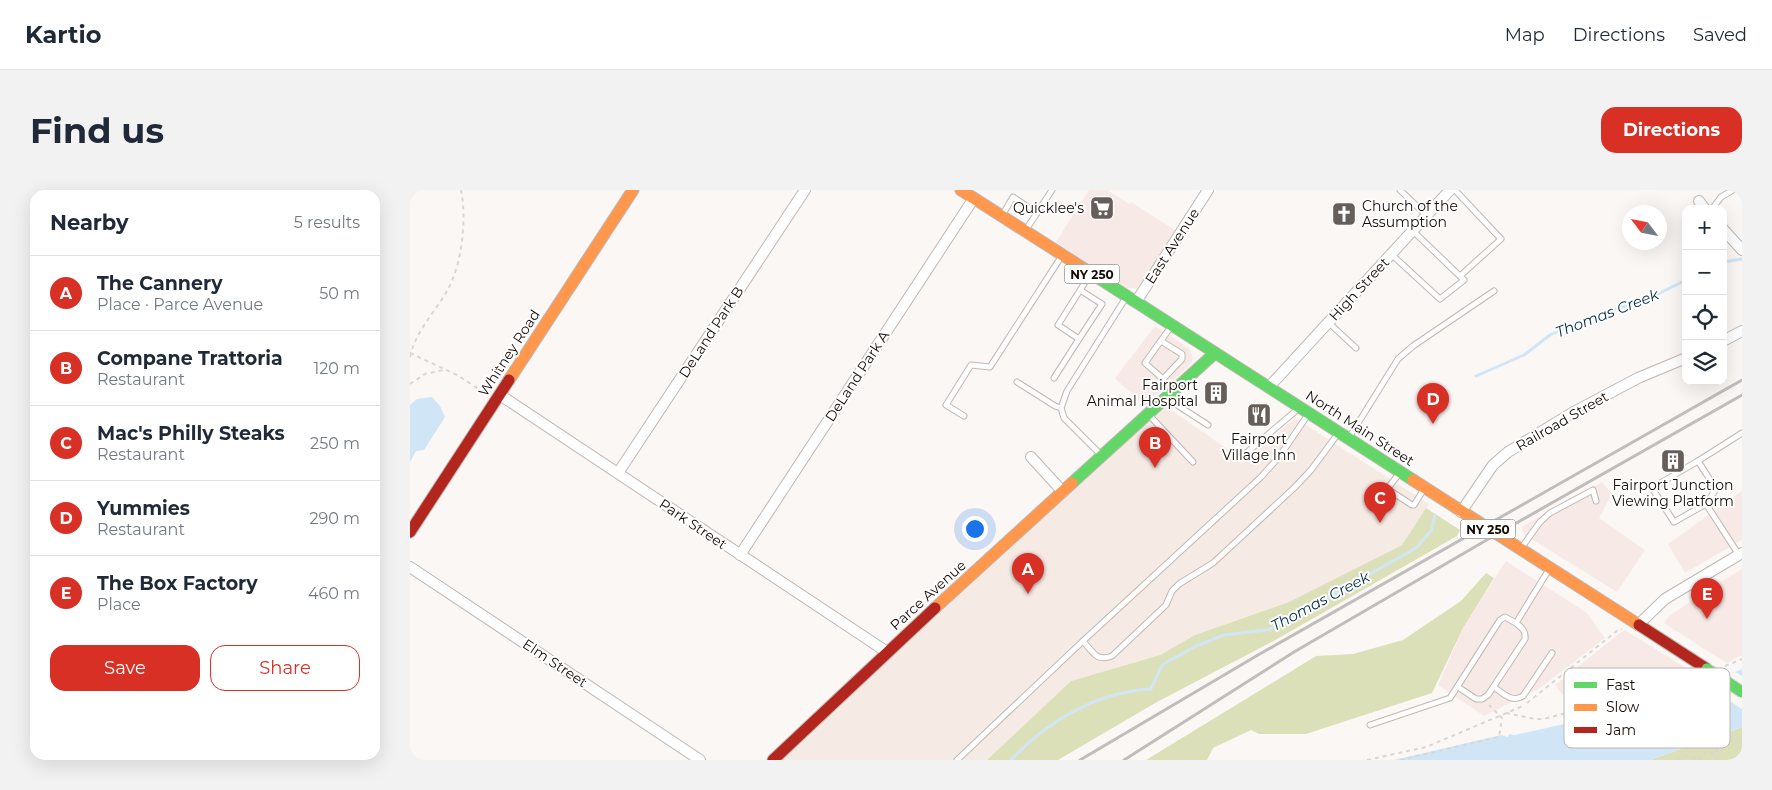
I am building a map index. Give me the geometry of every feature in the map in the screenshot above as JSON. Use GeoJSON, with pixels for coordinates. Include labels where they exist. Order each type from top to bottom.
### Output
{"type":"FeatureCollection","features":[{"type":"Feature","properties":{"kind":"main road","name":"Whitney Road"},"geometry":{"type":"LineString","coordinates":[[410,532],[633,190]]}},
{"type":"Feature","properties":{"kind":"main road","name":"North Main Street"},"geometry":{"type":"LineString","coordinates":[[961,190],[1705,668]]}},
{"type":"Feature","properties":{"kind":"main road","name":"Parce Avenue"},"geometry":{"type":"LineString","coordinates":[[773,760],[887,652],[1169,396],[1177,373],[1215,353]]}},
{"type":"Feature","properties":{"kind":"main road","name":"North Main Street"},"geometry":{"type":"LineString","coordinates":[[1730,684],[1742,692]]}},
{"type":"Feature","properties":{"kind":"street","name":"DeLand Park B"},"geometry":{"type":"LineString","coordinates":[[618,473],[804,190]]}},
{"type":"Feature","properties":{"kind":"street","name":"East Avenue"},"geometry":{"type":"LineString","coordinates":[[1131,299],[1208,190]]}},
{"type":"Feature","properties":{"kind":"street","name":"High Street"},"geometry":{"type":"LineString","coordinates":[[1269,387],[1450,190]]}},
{"type":"Feature","properties":{"kind":"street","name":"DeLand Park A"},"geometry":{"type":"LineString","coordinates":[[740,555],[974,198]]}},
{"type":"Feature","properties":{"kind":"street"},"geometry":{"type":"LineString","coordinates":[[1727,234],[1739,247]]}},
{"type":"Feature","properties":{"kind":"street"},"geometry":{"type":"LineString","coordinates":[[1725,340],[1742,331]]}},
{"type":"Feature","properties":{"kind":"street","name":"Railroad Street"},"geometry":{"type":"LineString","coordinates":[[1461,512],[1493,466],[1508,452],[1572,413],[1638,378],[1682,360]]}},
{"type":"Feature","properties":{"kind":"street","name":"Park Street"},"geometry":{"type":"LineString","coordinates":[[500,395],[887,652]]}},
{"type":"Feature","properties":{"kind":"street"},"geometry":{"type":"LineString","coordinates":[[1031,457],[1063,492]]}},
{"type":"Feature","properties":{"kind":"street"},"geometry":{"type":"LineString","coordinates":[[1638,625],[1665,599],[1740,554]]}},
{"type":"Feature","properties":{"kind":"street","name":"Elm Street"},"geometry":{"type":"LineString","coordinates":[[410,566],[700,760]]}},
{"type":"Feature","properties":{"kind":"lane"},"geometry":{"type":"LineString","coordinates":[[1002,216],[1017,190]]}},
{"type":"Feature","properties":{"kind":"lane"},"geometry":{"type":"LineString","coordinates":[[1025,231],[1052,190]]}},
{"type":"Feature","properties":{"kind":"lane"},"geometry":{"type":"LineString","coordinates":[[1400,190],[1426,215]]}},
{"type":"Feature","properties":{"kind":"lane"},"geometry":{"type":"LineString","coordinates":[[1455,190],[1501,239],[1460,276]]}},
{"type":"Feature","properties":{"kind":"lane"},"geometry":{"type":"LineString","coordinates":[[1715,205],[1721,198],[1733,190]]}},
{"type":"Feature","properties":{"kind":"lane"},"geometry":{"type":"LineString","coordinates":[[1013,197],[1037,213]]}},
{"type":"Feature","properties":{"kind":"lane"},"geometry":{"type":"LineString","coordinates":[[1391,254],[1440,299],[1464,280],[1412,231]]}},
{"type":"Feature","properties":{"kind":"lane"},"geometry":{"type":"LineString","coordinates":[[964,416],[946,404],[971,365],[990,367],[1062,255]]}},
{"type":"Feature","properties":{"kind":"lane"},"geometry":{"type":"LineString","coordinates":[[1079,339],[1058,325],[1091,273]]}},
{"type":"Feature","properties":{"kind":"lane"},"geometry":{"type":"LineString","coordinates":[[1054,378],[1102,304],[1080,290]]}},
{"type":"Feature","properties":{"kind":"lane"},"geometry":{"type":"LineString","coordinates":[[1083,641],[1099,658],[1104,659],[1112,656],[1166,605],[1172,591],[1179,584],[1213,563],[1294,488],[1344,435],[1398,359],[1413,346],[1494,291]]}},
{"type":"Feature","properties":{"kind":"lane"},"geometry":{"type":"LineString","coordinates":[[1102,456],[1064,418],[1061,408],[1067,391],[1131,299]]}},
{"type":"Feature","properties":{"kind":"lane"},"geometry":{"type":"LineString","coordinates":[[1328,322],[1356,348]]}},
{"type":"Feature","properties":{"kind":"lane"},"geometry":{"type":"LineString","coordinates":[[1161,341],[1182,354],[1177,373],[1163,380],[1145,364],[1172,325]]}},
{"type":"Feature","properties":{"kind":"lane"},"geometry":{"type":"LineString","coordinates":[[1153,352],[1159,357]]}},
{"type":"Feature","properties":{"kind":"lane"},"geometry":{"type":"LineString","coordinates":[[1017,382],[1054,406],[1061,408]]}},
{"type":"Feature","properties":{"kind":"lane"},"geometry":{"type":"LineString","coordinates":[[1169,396],[1177,405],[1208,425]]}},
{"type":"Feature","properties":{"kind":"lane"},"geometry":{"type":"LineString","coordinates":[[1245,454],[1304,410]]}},
{"type":"Feature","properties":{"kind":"lane"},"geometry":{"type":"LineString","coordinates":[[957,760],[1261,477],[1279,457],[1304,410]]}},
{"type":"Feature","properties":{"kind":"lane"},"geometry":{"type":"LineString","coordinates":[[1149,414],[1193,462]]}},
{"type":"Feature","properties":{"kind":"lane"},"geometry":{"type":"LineString","coordinates":[[1698,461],[1716,489],[1706,504],[1674,522],[1652,488],[1742,433]]}},
{"type":"Feature","properties":{"kind":"lane"},"geometry":{"type":"LineString","coordinates":[[1399,472],[1388,488],[1412,505],[1414,505],[1425,488]]}},
{"type":"Feature","properties":{"kind":"lane"},"geometry":{"type":"LineString","coordinates":[[1520,549],[1540,522],[1550,513],[1593,490],[1596,501]]}},
{"type":"Feature","properties":{"kind":"lane"},"geometry":{"type":"LineString","coordinates":[[1706,504],[1740,554]]}},
{"type":"Feature","properties":{"kind":"lane"},"geometry":{"type":"LineString","coordinates":[[1516,623],[1550,569]]}},
{"type":"Feature","properties":{"kind":"lane"},"geometry":{"type":"LineString","coordinates":[[1370,725],[1450,698],[1500,620],[1505,618],[1516,623],[1523,630],[1526,634],[1525,639],[1494,687],[1482,699],[1476,699],[1458,687]]}},
{"type":"Feature","properties":{"kind":"lane"},"geometry":{"type":"LineString","coordinates":[[1494,687],[1513,700],[1519,699],[1523,696],[1552,653]]}},
{"type":"Feature","properties":{"kind":"path"},"geometry":{"type":"LineString","coordinates":[[410,357],[421,329],[448,290],[457,268],[463,236],[461,190]]}},
{"type":"Feature","properties":{"kind":"path"},"geometry":{"type":"LineString","coordinates":[[410,353],[445,369],[485,393]]}},
{"type":"Feature","properties":{"kind":"path"},"geometry":{"type":"LineString","coordinates":[[410,384],[425,374],[445,369]]}},
{"type":"Feature","properties":{"kind":"path"},"geometry":{"type":"LineString","coordinates":[[1571,668],[1618,630],[1638,625]]}},
{"type":"Feature","properties":{"kind":"path"},"geometry":{"type":"LineString","coordinates":[[1731,663],[1742,659]]}},
{"type":"Feature","properties":{"kind":"path"},"geometry":{"type":"LineString","coordinates":[[1367,760],[1426,746],[1504,713],[1529,702],[1564,674]]}},
{"type":"Feature","properties":{"kind":"path"},"geometry":{"type":"LineString","coordinates":[[1400,760],[1498,737],[1502,718],[1500,714],[1482,699]]}},
{"type":"Feature","properties":{"kind":"path"},"geometry":{"type":"LineString","coordinates":[[1504,713],[1535,719],[1564,714]]}},
{"type":"Feature","properties":{"kind":"path"},"geometry":{"type":"LineString","coordinates":[[1730,738],[1734,738],[1742,742]]}},
{"type":"Feature","properties":{"kind":"path"},"geometry":{"type":"LineString","coordinates":[[1717,748],[1716,754],[1718,760]]}},
{"type":"Feature","properties":{"kind":"path"},"geometry":{"type":"LineString","coordinates":[[1677,760],[1684,756],[1689,756],[1699,760],[1701,755],[1706,752],[1716,754]]}},
{"type":"Feature","properties":{"kind":"shaded area"},"geometry":{"type":"Polygon","coordinates":[[[1089,190],[1107,190],[1129,204],[1131,202],[1175,230],[1137,288],[1127,288],[1056,242],[1089,190]]]}},
{"type":"Feature","properties":{"kind":"shaded area"},"geometry":{"type":"Polygon","coordinates":[[[1155,326],[1190,349],[1193,359],[1190,365],[1145,406],[1115,378],[1155,326]]]}},
{"type":"Feature","properties":{"kind":"shaded area"},"geometry":{"type":"Polygon","coordinates":[[[1165,406],[1245,461],[1295,418],[1429,504],[1402,545],[1289,602],[1195,635],[1160,655],[1071,681],[987,760],[780,760],[1165,406]]]}},
{"type":"Feature","properties":{"kind":"shaded area"},"geometry":{"type":"Polygon","coordinates":[[[1602,482],[1612,494],[1599,518],[1645,550],[1617,592],[1525,535],[1522,530],[1523,526],[1602,482]]]}},
{"type":"Feature","properties":{"kind":"shaded area"},"geometry":{"type":"Polygon","coordinates":[[[1742,491],[1742,540],[1685,573],[1668,544],[1742,491]]]}},
{"type":"Feature","properties":{"kind":"shaded area"},"geometry":{"type":"Polygon","coordinates":[[[1506,561],[1587,613],[1605,638],[1540,688],[1484,716],[1438,685],[1464,626],[1506,561]]]}},
{"type":"Feature","properties":{"kind":"shaded area"},"geometry":{"type":"Polygon","coordinates":[[[1742,569],[1742,655],[1727,663],[1664,623],[1668,617],[1704,592],[1742,569]]]}},
{"type":"Feature","properties":{"kind":"shaded area"},"geometry":{"type":"Polygon","coordinates":[[[1625,630],[1686,668],[1576,668],[1625,630]]]}},
{"type":"Feature","properties":{"kind":"shaded area"},"geometry":{"type":"Polygon","coordinates":[[[1564,678],[1564,694],[1563,695],[1555,685],[1564,678]]]}},
{"type":"Feature","properties":{"kind":"green space"},"geometry":{"type":"Polygon","coordinates":[[[1426,508],[1460,530],[1457,536],[1279,638],[1157,702],[1058,760],[987,760],[1071,681],[1160,655],[1195,635],[1289,602],[1402,545],[1426,508]]]}},
{"type":"Feature","properties":{"kind":"green space"},"geometry":{"type":"Polygon","coordinates":[[[1486,573],[1494,578],[1463,628],[1432,693],[1306,734],[1259,734],[1251,730],[1213,748],[1207,760],[1146,760],[1316,656],[1353,654],[1403,640],[1461,601],[1486,573]]]}},
{"type":"Feature","properties":{"kind":"green space"},"geometry":{"type":"Polygon","coordinates":[[[1742,727],[1742,760],[1650,760],[1683,748],[1730,748],[1730,731],[1742,727]]]}},
{"type":"Feature","properties":{"kind":"water"},"geometry":{"type":"Polygon","coordinates":[[[432,397],[440,406],[445,417],[424,450],[416,451],[410,462],[410,405],[417,399],[432,397]]]}},
{"type":"Feature","properties":{"kind":"water"},"geometry":{"type":"Polygon","coordinates":[[[1742,669],[1742,727],[1730,731],[1730,674],[1742,669]]]}},
{"type":"Feature","properties":{"kind":"water"},"geometry":{"type":"Polygon","coordinates":[[[1564,724],[1564,748],[1683,748],[1650,760],[1394,760],[1501,735],[1508,737],[1509,734],[1515,735],[1564,724]]]}},
{"type":"Feature","properties":{"kind":"pier"},"geometry":{"type":"Polygon","coordinates":[[[1733,671],[1742,676],[1742,709],[1730,701],[1730,672],[1733,671]]]}},
{"type":"Feature","properties":{"kind":"waterway","name":"Thomas Creek"},"geometry":{"type":"LineString","coordinates":[[1727,261],[1742,259]]}},
{"type":"Feature","properties":{"kind":"waterway","name":"Thomas Creek"},"geometry":{"type":"LineString","coordinates":[[1476,376],[1524,355],[1550,335],[1580,321],[1652,297],[1682,282]]}},
{"type":"Feature","properties":{"kind":"waterway","name":"Thomas Creek"},"geometry":{"type":"LineString","coordinates":[[1011,760],[1040,733],[1074,711],[1092,702],[1111,696],[1151,689],[1162,665],[1196,646],[1224,635],[1267,630],[1285,622],[1416,548],[1431,531],[1435,515]]}},
{"type":"Feature","properties":{"kind":"railway"},"geometry":{"type":"LineString","coordinates":[[1080,760],[1258,655],[1742,380]]}},
{"type":"Feature","properties":{"kind":"railway"},"geometry":{"type":"LineString","coordinates":[[1124,760],[1294,652],[1742,395]]}},
{"type":"Feature","properties":{"kind":"traffic: fast"},"geometry":{"type":"LineString","coordinates":[[1094,275],[1413,480]]}},
{"type":"Feature","properties":{"kind":"traffic: fast"},"geometry":{"type":"LineString","coordinates":[[1072,483],[1215,353]]}},
{"type":"Feature","properties":{"kind":"traffic: fast"},"geometry":{"type":"LineString","coordinates":[[1730,684],[1742,692]]}},
{"type":"Feature","properties":{"kind":"traffic: slow"},"geometry":{"type":"LineString","coordinates":[[509,380],[633,190]]}},
{"type":"Feature","properties":{"kind":"traffic: slow"},"geometry":{"type":"LineString","coordinates":[[961,190],[1094,275]]}},
{"type":"Feature","properties":{"kind":"traffic: slow"},"geometry":{"type":"LineString","coordinates":[[1413,480],[1639,625]]}},
{"type":"Feature","properties":{"kind":"traffic: slow"},"geometry":{"type":"LineString","coordinates":[[935,608],[1072,483]]}},
{"type":"Feature","properties":{"kind":"traffic: jam"},"geometry":{"type":"LineString","coordinates":[[410,532],[509,380]]}},
{"type":"Feature","properties":{"kind":"traffic: jam"},"geometry":{"type":"LineString","coordinates":[[773,760],[935,608]]}},
{"type":"Feature","properties":{"kind":"traffic: jam"},"geometry":{"type":"LineString","coordinates":[[1639,625],[1705,668]]}},
{"type":"Feature","properties":{"kind":"place","name":"Quicklee's"},"geometry":{"type":"Point","coordinates":[1102,208]}},
{"type":"Feature","properties":{"kind":"place","name":"Church of the Assumption"},"geometry":{"type":"Point","coordinates":[1344,214]}},
{"type":"Feature","properties":{"kind":"place","name":"Fairport Animal Hospital"},"geometry":{"type":"Point","coordinates":[1216,393]}},
{"type":"Feature","properties":{"kind":"place","name":"Fairport Village Inn"},"geometry":{"type":"Point","coordinates":[1259,415]}},
{"type":"Feature","properties":{"kind":"place","name":"Yummies"},"geometry":{"type":"Point","coordinates":[1433,424]}},
{"type":"Feature","properties":{"kind":"place","name":"Fairport Junction Viewing Platform"},"geometry":{"type":"Point","coordinates":[1673,461]}},
{"type":"Feature","properties":{"kind":"place","name":"Compane Trattoria"},"geometry":{"type":"Point","coordinates":[1155,468]}},
{"type":"Feature","properties":{"kind":"place","name":"Mac's Philly Steaks"},"geometry":{"type":"Point","coordinates":[1380,523]}},
{"type":"Feature","properties":{"kind":"place","name":"The Cannery"},"geometry":{"type":"Point","coordinates":[1028,594]}},
{"type":"Feature","properties":{"kind":"place","name":"The Box Factory"},"geometry":{"type":"Point","coordinates":[1707,619]}}]}
